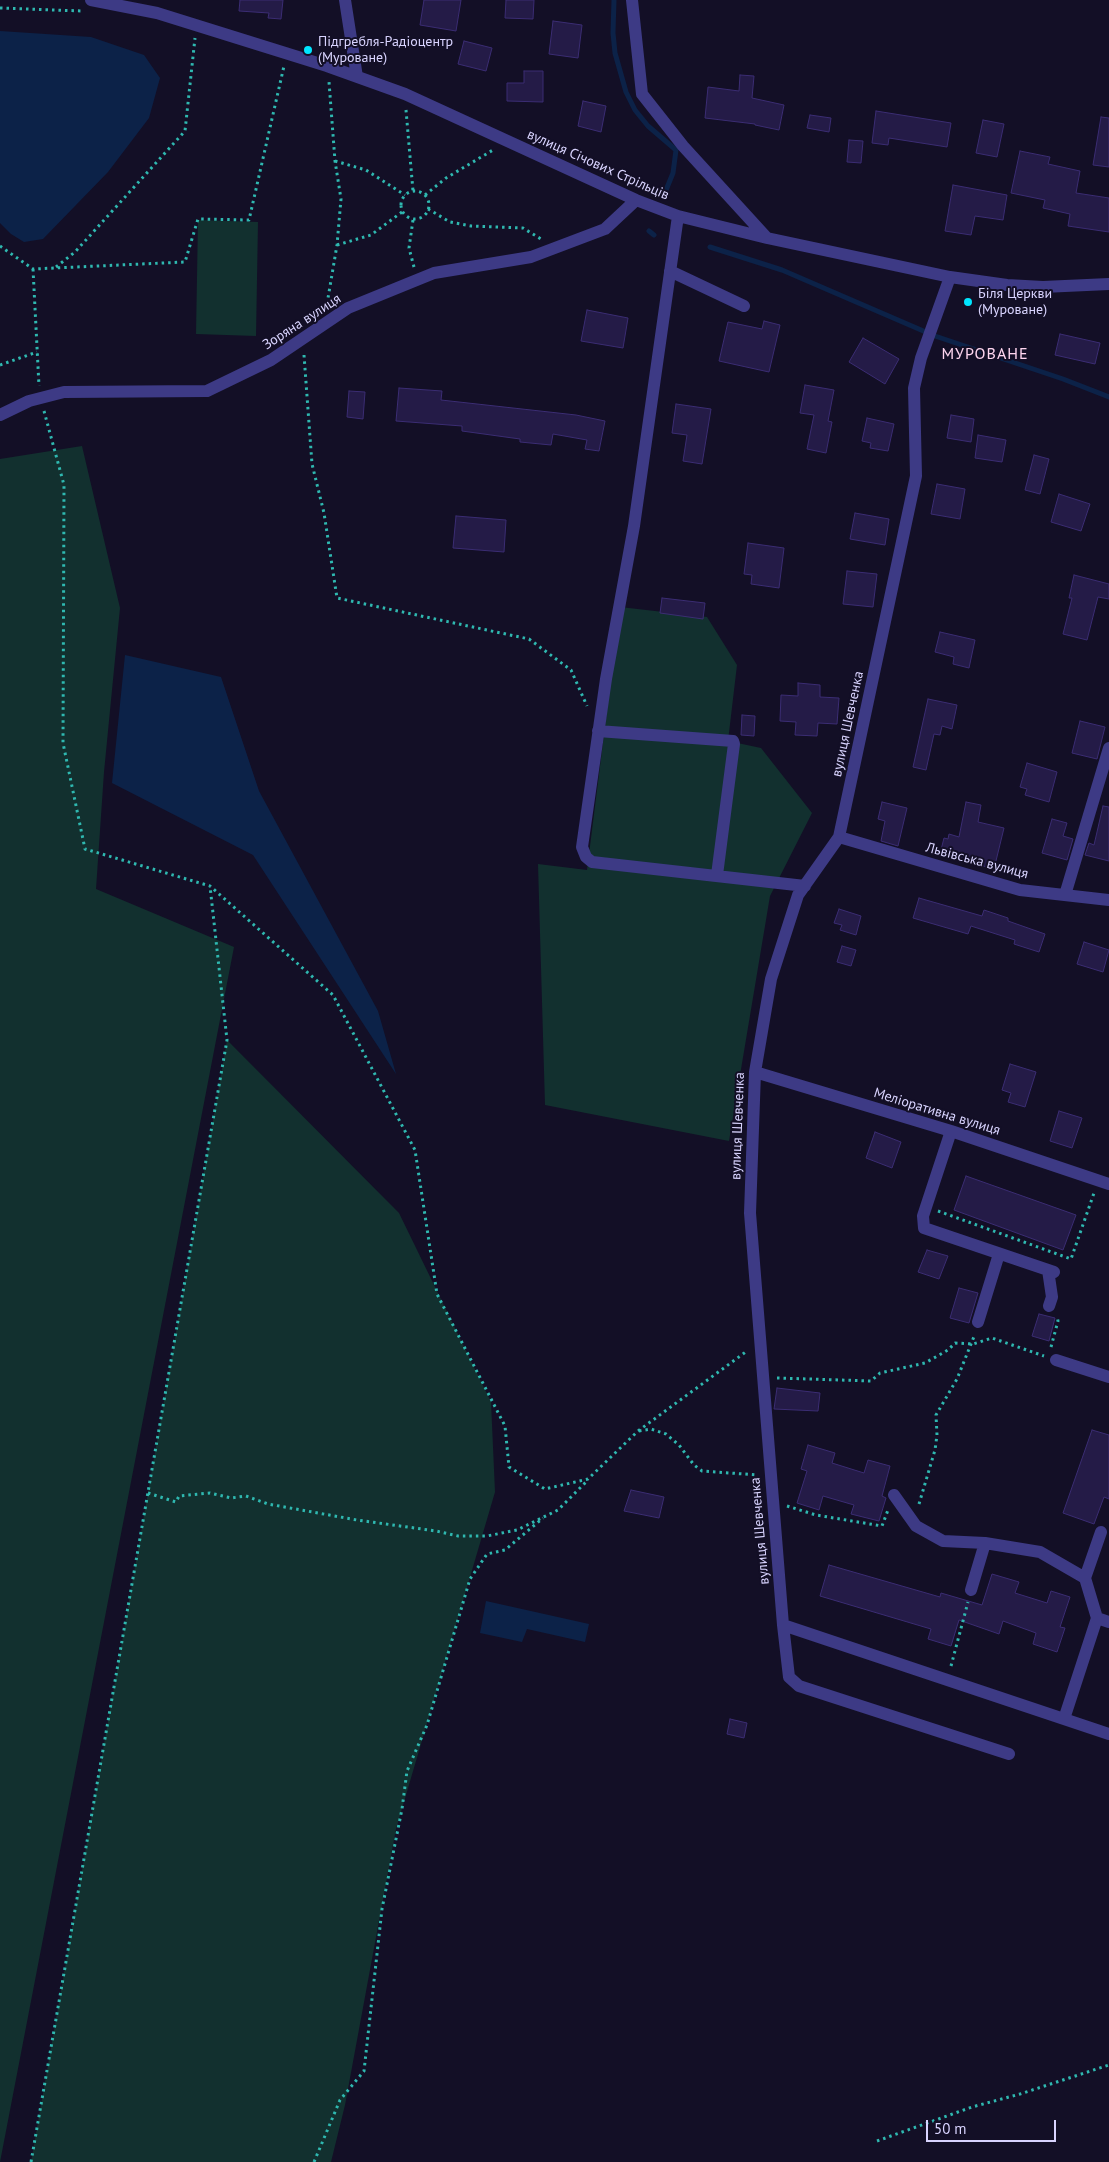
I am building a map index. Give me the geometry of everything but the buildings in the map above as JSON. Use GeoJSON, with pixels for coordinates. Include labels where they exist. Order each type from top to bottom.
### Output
{"type":"FeatureCollection","features":[{"type":"Feature","properties":{"kind":"street","name":"вулиця Січових Стрільців"},"geometry":{"type":"LineString","coordinates":[[91,0],[157,13],[327,66],[405,94],[636,200],[678,216],[767,238],[950,277],[1007,285],[1043,287],[1109,284]]}},
{"type":"Feature","properties":{"kind":"street"},"geometry":{"type":"LineString","coordinates":[[345,0],[358,77]]}},
{"type":"Feature","properties":{"kind":"street"},"geometry":{"type":"LineString","coordinates":[[632,0],[642,94],[683,146],[767,238]]}},
{"type":"Feature","properties":{"kind":"street","name":"Зоряна вулиця"},"geometry":{"type":"LineString","coordinates":[[0,415],[40,398],[64,392],[207,391],[271,360],[348,308],[434,273],[531,257],[557,248],[605,229],[636,200]]}},
{"type":"Feature","properties":{"kind":"street"},"geometry":{"type":"LineString","coordinates":[[678,216],[634,526],[606,679],[582,847],[586,857],[592,862],[805,886]]}},
{"type":"Feature","properties":{"kind":"street"},"geometry":{"type":"LineString","coordinates":[[670,272],[744,306]]}},
{"type":"Feature","properties":{"kind":"street","name":"вулиця Шевченка"},"geometry":{"type":"LineString","coordinates":[[950,277],[921,358],[914,388],[916,476],[839,837],[798,895],[770,979],[755,1072],[750,1213],[788,1677],[799,1686],[1009,1754]]}},
{"type":"Feature","properties":{"kind":"street"},"geometry":{"type":"LineString","coordinates":[[598,731],[733,741],[717,875]]}},
{"type":"Feature","properties":{"kind":"street"},"geometry":{"type":"LineString","coordinates":[[1065,895],[1109,748]]}},
{"type":"Feature","properties":{"kind":"street","name":"Львівська вулиця"},"geometry":{"type":"LineString","coordinates":[[839,837],[1020,890],[1109,900]]}},
{"type":"Feature","properties":{"kind":"street","name":"Меліоративна вулиця"},"geometry":{"type":"LineString","coordinates":[[755,1072],[951,1131],[1104,1182]]}},
{"type":"Feature","properties":{"kind":"street"},"geometry":{"type":"LineString","coordinates":[[951,1131],[923,1216],[924,1228],[1051,1271],[1050,1301]]}},
{"type":"Feature","properties":{"kind":"street"},"geometry":{"type":"LineString","coordinates":[[978,1322],[999,1254]]}},
{"type":"Feature","properties":{"kind":"street"},"geometry":{"type":"LineString","coordinates":[[1056,1360],[1109,1377]]}},
{"type":"Feature","properties":{"kind":"street"},"geometry":{"type":"LineString","coordinates":[[894,1495],[916,1526],[943,1542],[985,1543],[1040,1552],[1085,1578],[1103,1620],[1064,1719]]}},
{"type":"Feature","properties":{"kind":"street"},"geometry":{"type":"LineString","coordinates":[[1085,1578],[1101,1532]]}},
{"type":"Feature","properties":{"kind":"street"},"geometry":{"type":"LineString","coordinates":[[972,1590],[985,1543]]}},
{"type":"Feature","properties":{"kind":"street"},"geometry":{"type":"LineString","coordinates":[[783,1625],[1109,1734]]}},
{"type":"Feature","properties":{"kind":"path"},"geometry":{"type":"LineString","coordinates":[[56,268],[75,252],[185,131],[196,25]]}},
{"type":"Feature","properties":{"kind":"path"},"geometry":{"type":"LineString","coordinates":[[0,246],[33,269],[185,262],[198,219],[249,220],[287,54]]}},
{"type":"Feature","properties":{"kind":"path"},"geometry":{"type":"LineString","coordinates":[[324,325],[337,245],[341,199],[335,161],[327,66]]}},
{"type":"Feature","properties":{"kind":"path"},"geometry":{"type":"LineString","coordinates":[[405,94],[413,191]]}},
{"type":"Feature","properties":{"kind":"path"},"geometry":{"type":"LineString","coordinates":[[425,195],[446,178],[497,148]]}},
{"type":"Feature","properties":{"kind":"path"},"geometry":{"type":"LineString","coordinates":[[335,161],[366,170],[405,195]]}},
{"type":"Feature","properties":{"kind":"path"},"geometry":{"type":"LineString","coordinates":[[413,191],[425,195],[428,209],[421,218],[413,220],[404,216],[400,203],[405,195],[413,191]]}},
{"type":"Feature","properties":{"kind":"path"},"geometry":{"type":"LineString","coordinates":[[428,209],[450,222],[471,226],[523,228],[557,248]]}},
{"type":"Feature","properties":{"kind":"path"},"geometry":{"type":"LineString","coordinates":[[337,245],[371,235],[402,212]]}},
{"type":"Feature","properties":{"kind":"path"},"geometry":{"type":"LineString","coordinates":[[413,220],[409,248],[417,280]]}},
{"type":"Feature","properties":{"kind":"path"},"geometry":{"type":"LineString","coordinates":[[33,269],[40,398],[64,485],[63,744],[85,849],[210,886],[333,995],[415,1150],[437,1294],[505,1426],[509,1467],[545,1489],[588,1479]]}},
{"type":"Feature","properties":{"kind":"path"},"geometry":{"type":"LineString","coordinates":[[303,339],[312,464],[324,513],[337,598],[529,639],[571,670],[598,731]]}},
{"type":"Feature","properties":{"kind":"path"},"geometry":{"type":"LineString","coordinates":[[0,365],[37,352]]}},
{"type":"Feature","properties":{"kind":"path"},"geometry":{"type":"LineString","coordinates":[[31,2162],[227,1040],[210,886]]}},
{"type":"Feature","properties":{"kind":"path"},"geometry":{"type":"LineString","coordinates":[[926,1207],[1071,1259],[1104,1182]]}},
{"type":"Feature","properties":{"kind":"path"},"geometry":{"type":"LineString","coordinates":[[1050,1301],[1058,1321],[1050,1351],[1056,1360]]}},
{"type":"Feature","properties":{"kind":"path"},"geometry":{"type":"LineString","coordinates":[[916,1526],[920,1498],[935,1450],[937,1435],[936,1415],[957,1380],[973,1344],[978,1322]]}},
{"type":"Feature","properties":{"kind":"path"},"geometry":{"type":"LineString","coordinates":[[763,1377],[871,1381],[880,1373],[925,1363],[948,1350],[955,1343],[973,1344],[992,1338],[1056,1360]]}},
{"type":"Feature","properties":{"kind":"path"},"geometry":{"type":"LineString","coordinates":[[148,1493],[176,1502],[178,1496],[210,1493],[231,1498],[246,1496],[268,1504],[458,1536],[487,1536],[517,1530],[558,1510],[638,1431],[760,1342]]}},
{"type":"Feature","properties":{"kind":"path"},"geometry":{"type":"LineString","coordinates":[[638,1431],[651,1429],[666,1434],[679,1445],[694,1465],[702,1471],[771,1476]]}},
{"type":"Feature","properties":{"kind":"path"},"geometry":{"type":"LineString","coordinates":[[773,1501],[816,1515],[882,1526],[894,1495]]}},
{"type":"Feature","properties":{"kind":"path"},"geometry":{"type":"LineString","coordinates":[[314,2162],[340,2100],[364,2071],[382,1909],[402,1809],[407,1770],[427,1725],[470,1579],[487,1554],[505,1550],[543,1518]]}},
{"type":"Feature","properties":{"kind":"path"},"geometry":{"type":"LineString","coordinates":[[947,1680],[972,1590]]}},
{"type":"Feature","properties":{"kind":"path"},"geometry":{"type":"LineString","coordinates":[[877,2141],[972,2107],[1020,2094],[1109,2065]]}},
{"type":"Feature","properties":{"kind":"green space"},"geometry":{"type":"Polygon","coordinates":[[[198,220],[258,222],[256,336],[196,334],[198,220]]]}},
{"type":"Feature","properties":{"kind":"green space"},"geometry":{"type":"Polygon","coordinates":[[[82,446],[120,608],[104,772],[96,889],[234,947],[0,2162],[0,459],[82,446]]]}},
{"type":"Feature","properties":{"kind":"green space"},"geometry":{"type":"Polygon","coordinates":[[[620,607],[707,617],[737,665],[728,741],[761,748],[812,813],[770,896],[729,1141],[545,1105],[538,864],[587,870],[620,607]]]}},
{"type":"Feature","properties":{"kind":"green space"},"geometry":{"type":"Polygon","coordinates":[[[227,1040],[399,1213],[491,1402],[495,1492],[396,1829],[345,2105],[331,2162],[31,2162],[227,1040]]]}},
{"type":"Feature","properties":{"kind":"water"},"geometry":{"type":"Polygon","coordinates":[[[0,31],[91,37],[144,55],[160,78],[149,118],[108,172],[43,239],[24,242],[11,234],[0,223],[0,31]]]}},
{"type":"Feature","properties":{"kind":"water"},"geometry":{"type":"Polygon","coordinates":[[[125,655],[221,677],[259,791],[378,1011],[396,1074],[253,855],[112,783],[125,655]]]}},
{"type":"Feature","properties":{"kind":"water"},"geometry":{"type":"Polygon","coordinates":[[[486,1601],[589,1624],[585,1642],[527,1629],[522,1642],[480,1633],[486,1601]]]}},
{"type":"Feature","properties":{"kind":"waterway"},"geometry":{"type":"LineString","coordinates":[[614,0],[613,33],[615,53],[626,92],[635,110],[648,126],[676,150],[673,173],[664,195]]}},
{"type":"Feature","properties":{"kind":"waterway"},"geometry":{"type":"LineString","coordinates":[[649,231],[654,235]]}},
{"type":"Feature","properties":{"kind":"waterway"},"geometry":{"type":"LineString","coordinates":[[710,247],[782,270],[935,336],[1063,379],[1109,397]]}},
{"type":"Feature","properties":{"kind":"place","name":"Підгребля-Радіоцентр (Муроване)"},"geometry":{"type":"Point","coordinates":[308,50]}},
{"type":"Feature","properties":{"kind":"place","name":"Біля Церкви (Муроване)"},"geometry":{"type":"Point","coordinates":[968,302]}},
{"type":"Feature","properties":{"kind":"district","name":"МУРОВАНЕ"},"geometry":{"type":"Point","coordinates":[985,354]}}]}
